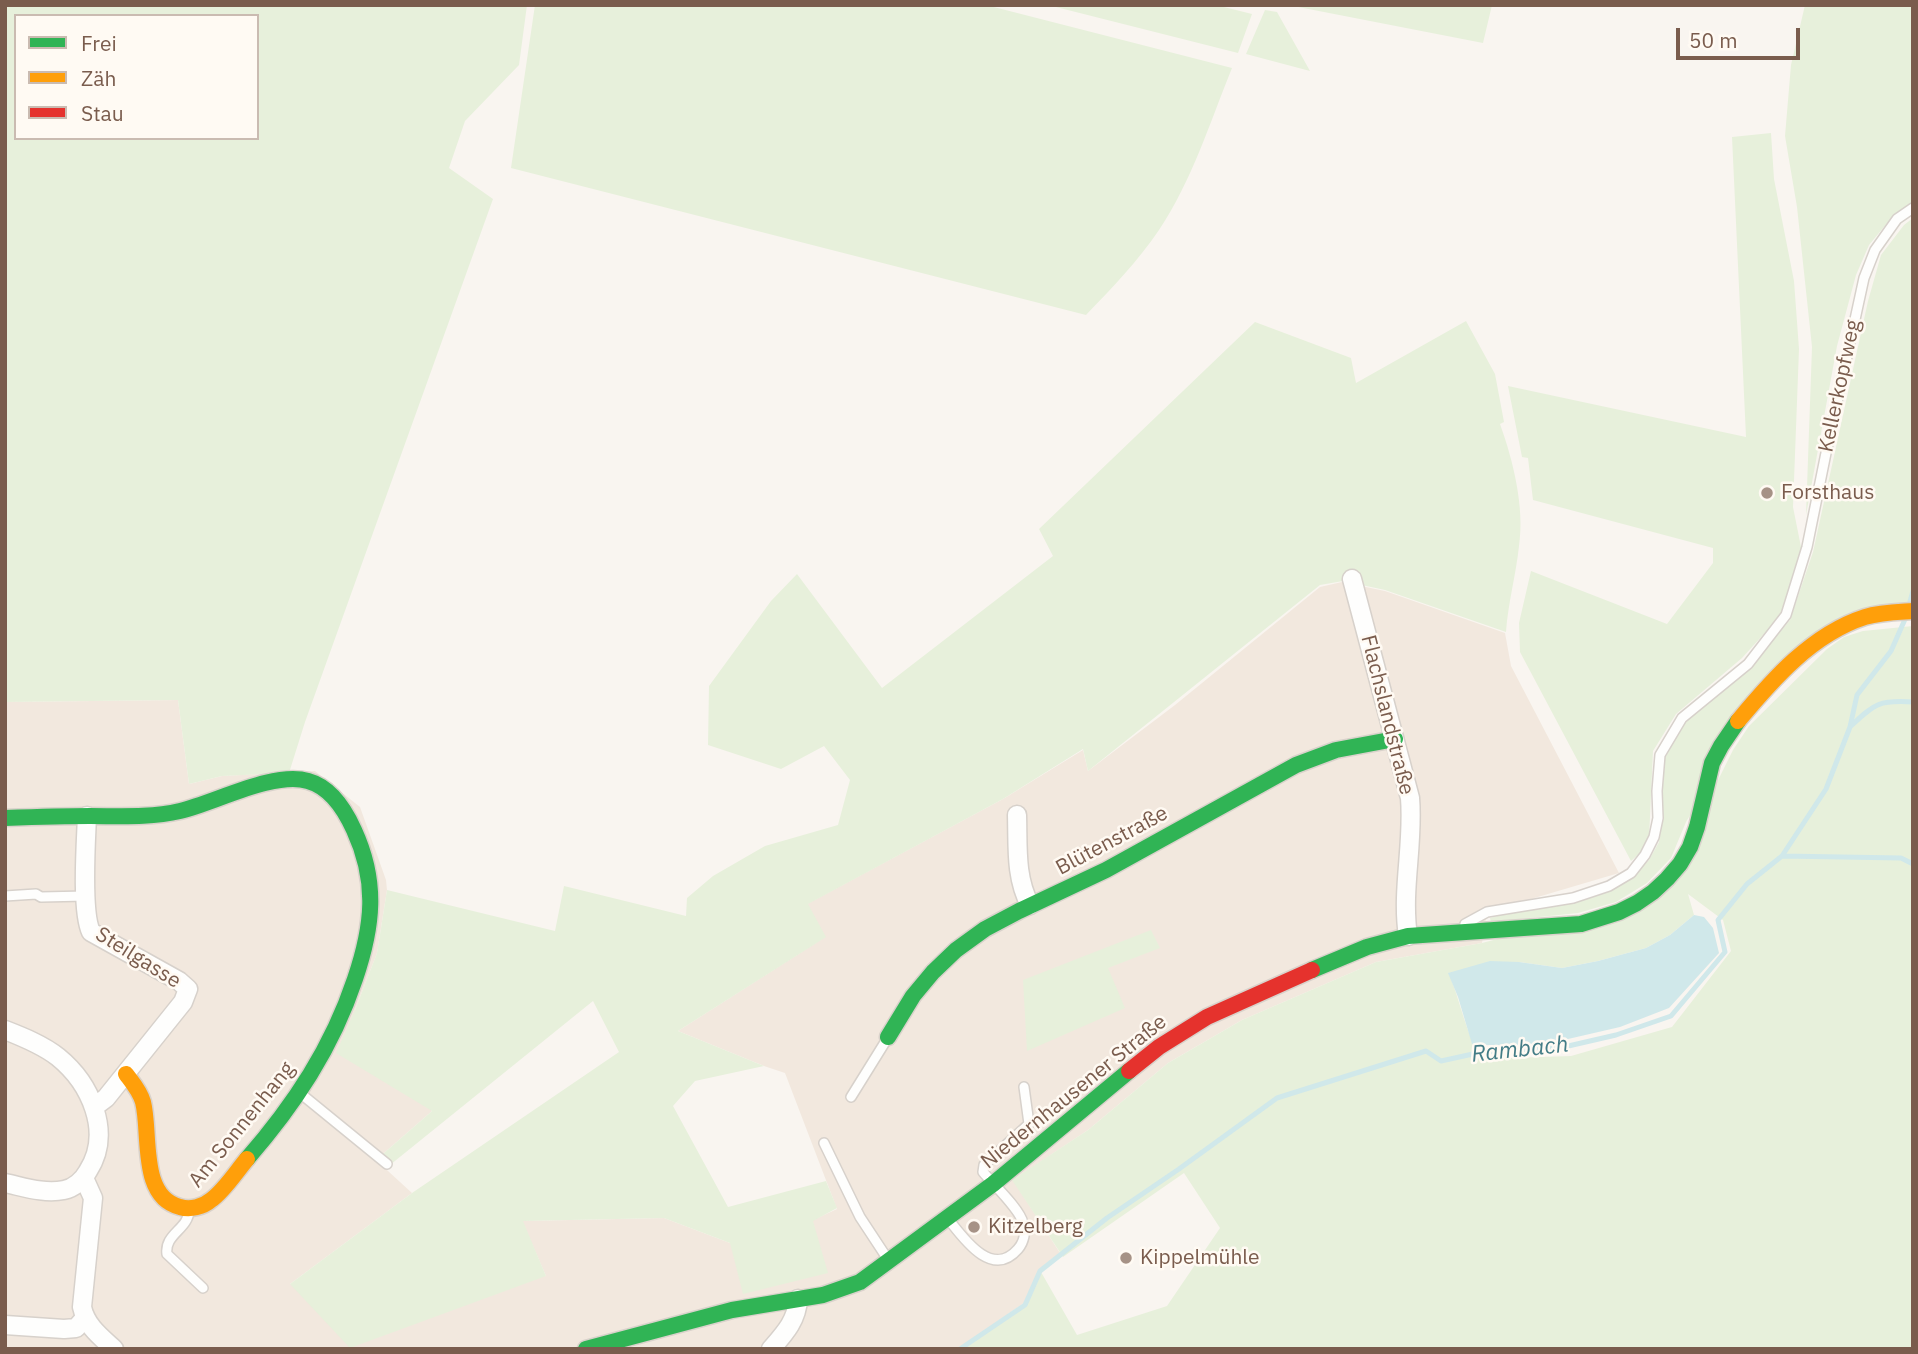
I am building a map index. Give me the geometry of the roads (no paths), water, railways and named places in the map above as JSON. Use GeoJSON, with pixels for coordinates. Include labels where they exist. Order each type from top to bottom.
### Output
{"type":"FeatureCollection","features":[{"type":"Feature","properties":{"kind":"main road","name":"Niedernhausener Straße"},"geometry":{"type":"LineString","coordinates":[[586,1349],[732,1310],[823,1295],[869,1277],[993,1184],[1139,1062],[1183,1031],[1240,1000],[1282,982],[1367,947],[1408,936],[1581,924],[1621,912],[1639,903],[1667,879],[1689,847],[1715,756],[1740,718],[1787,667],[1838,627],[1876,613],[1905,611]]}},
{"type":"Feature","properties":{"kind":"main road","name":"Blütenstraße"},"geometry":{"type":"LineString","coordinates":[[888,1037],[898,1017],[929,975],[968,940],[1108,869],[1284,771],[1346,747],[1395,739]]}},
{"type":"Feature","properties":{"kind":"main road","name":"Am Sonnenhang"},"geometry":{"type":"LineString","coordinates":[[87,816],[153,816],[181,811],[262,784],[289,778],[307,780],[335,800],[347,815],[356,832],[370,877],[373,905],[362,959],[349,997],[327,1046],[279,1120],[205,1205],[189,1208],[172,1205],[160,1194],[149,1156],[143,1101],[126,1074]]}},
{"type":"Feature","properties":{"kind":"main road"},"geometry":{"type":"LineString","coordinates":[[5,818],[87,816]]}},
{"type":"Feature","properties":{"kind":"street","name":"Flachslandstraße"},"geometry":{"type":"LineString","coordinates":[[1352,579],[1408,787],[1412,820],[1405,901],[1408,936]]}},
{"type":"Feature","properties":{"kind":"street"},"geometry":{"type":"LineString","coordinates":[[1017,815],[1019,877],[1024,893],[1019,914]]}},
{"type":"Feature","properties":{"kind":"street","name":"Steilgasse"},"geometry":{"type":"LineString","coordinates":[[87,816],[86,896],[87,924],[91,932],[179,981],[187,989],[183,1003],[106,1098],[93,1107]]}},
{"type":"Feature","properties":{"kind":"street"},"geometry":{"type":"LineString","coordinates":[[5,1030],[30,1040],[57,1056],[81,1082],[97,1119],[99,1144],[91,1168],[84,1178],[72,1187],[54,1191],[5,1183]]}},
{"type":"Feature","properties":{"kind":"street"},"geometry":{"type":"LineString","coordinates":[[84,1178],[93,1198],[82,1307],[84,1318],[114,1349]]}},
{"type":"Feature","properties":{"kind":"street"},"geometry":{"type":"LineString","coordinates":[[771,1349],[797,1313],[798,1299]]}},
{"type":"Feature","properties":{"kind":"street"},"geometry":{"type":"LineString","coordinates":[[5,1325],[76,1328],[84,1318]]}},
{"type":"Feature","properties":{"kind":"lane","name":"Kellerkopfweg"},"geometry":{"type":"LineString","coordinates":[[1451,932],[1487,912],[1573,898],[1609,886],[1631,873],[1645,855],[1654,837],[1658,818],[1660,755],[1682,718],[1748,664],[1786,615],[1807,547],[1864,278],[1875,250],[1897,219],[1913,208]]}},
{"type":"Feature","properties":{"kind":"lane"},"geometry":{"type":"LineString","coordinates":[[5,896],[86,896]]}},
{"type":"Feature","properties":{"kind":"lane"},"geometry":{"type":"LineString","coordinates":[[851,1097],[888,1037]]}},
{"type":"Feature","properties":{"kind":"lane"},"geometry":{"type":"LineString","coordinates":[[947,1218],[974,1249],[985,1257],[999,1259],[1012,1254],[1021,1243],[1024,1230],[1020,1216],[983,1171],[984,1165],[1028,1124],[1024,1087]]}},
{"type":"Feature","properties":{"kind":"lane"},"geometry":{"type":"LineString","coordinates":[[299,1092],[387,1164]]}},
{"type":"Feature","properties":{"kind":"lane"},"geometry":{"type":"LineString","coordinates":[[824,1143],[860,1217],[889,1262]]}},
{"type":"Feature","properties":{"kind":"lane"},"geometry":{"type":"LineString","coordinates":[[189,1208],[188,1219],[170,1239],[166,1250],[203,1288]]}},
{"type":"Feature","properties":{"kind":"water"},"geometry":{"type":"Polygon","coordinates":[[[1694,915],[1704,917],[1713,928],[1719,953],[1669,1008],[1620,1027],[1555,1042],[1504,1046],[1472,1044],[1448,973],[1490,961],[1562,968],[1598,961],[1646,948],[1670,935],[1694,915]]]}},
{"type":"Feature","properties":{"kind":"waterway","name":"Rambach"},"geometry":{"type":"LineString","coordinates":[[1909,605],[1913,591]]}},
{"type":"Feature","properties":{"kind":"waterway","name":"Rambach"},"geometry":{"type":"LineString","coordinates":[[960,1349],[1025,1305],[1040,1271],[1107,1218],[1277,1098],[1426,1051],[1441,1061],[1482,1052],[1564,1047],[1616,1035],[1671,1016],[1725,952],[1718,920],[1747,884],[1782,856],[1826,789],[1850,727],[1857,695],[1891,651],[1906,617]]}},
{"type":"Feature","properties":{"kind":"waterway"},"geometry":{"type":"LineString","coordinates":[[1851,726],[1866,712],[1879,705],[1913,702]]}},
{"type":"Feature","properties":{"kind":"waterway"},"geometry":{"type":"LineString","coordinates":[[1782,856],[1901,858],[1913,864]]}},
{"type":"Feature","properties":{"kind":"place","name":"Forsthaus"},"geometry":{"type":"Point","coordinates":[1767,493]}},
{"type":"Feature","properties":{"kind":"place","name":"Kitzelberg"},"geometry":{"type":"Point","coordinates":[974,1227]}},
{"type":"Feature","properties":{"kind":"place","name":"Kippelmühle"},"geometry":{"type":"Point","coordinates":[1126,1258]}}]}
